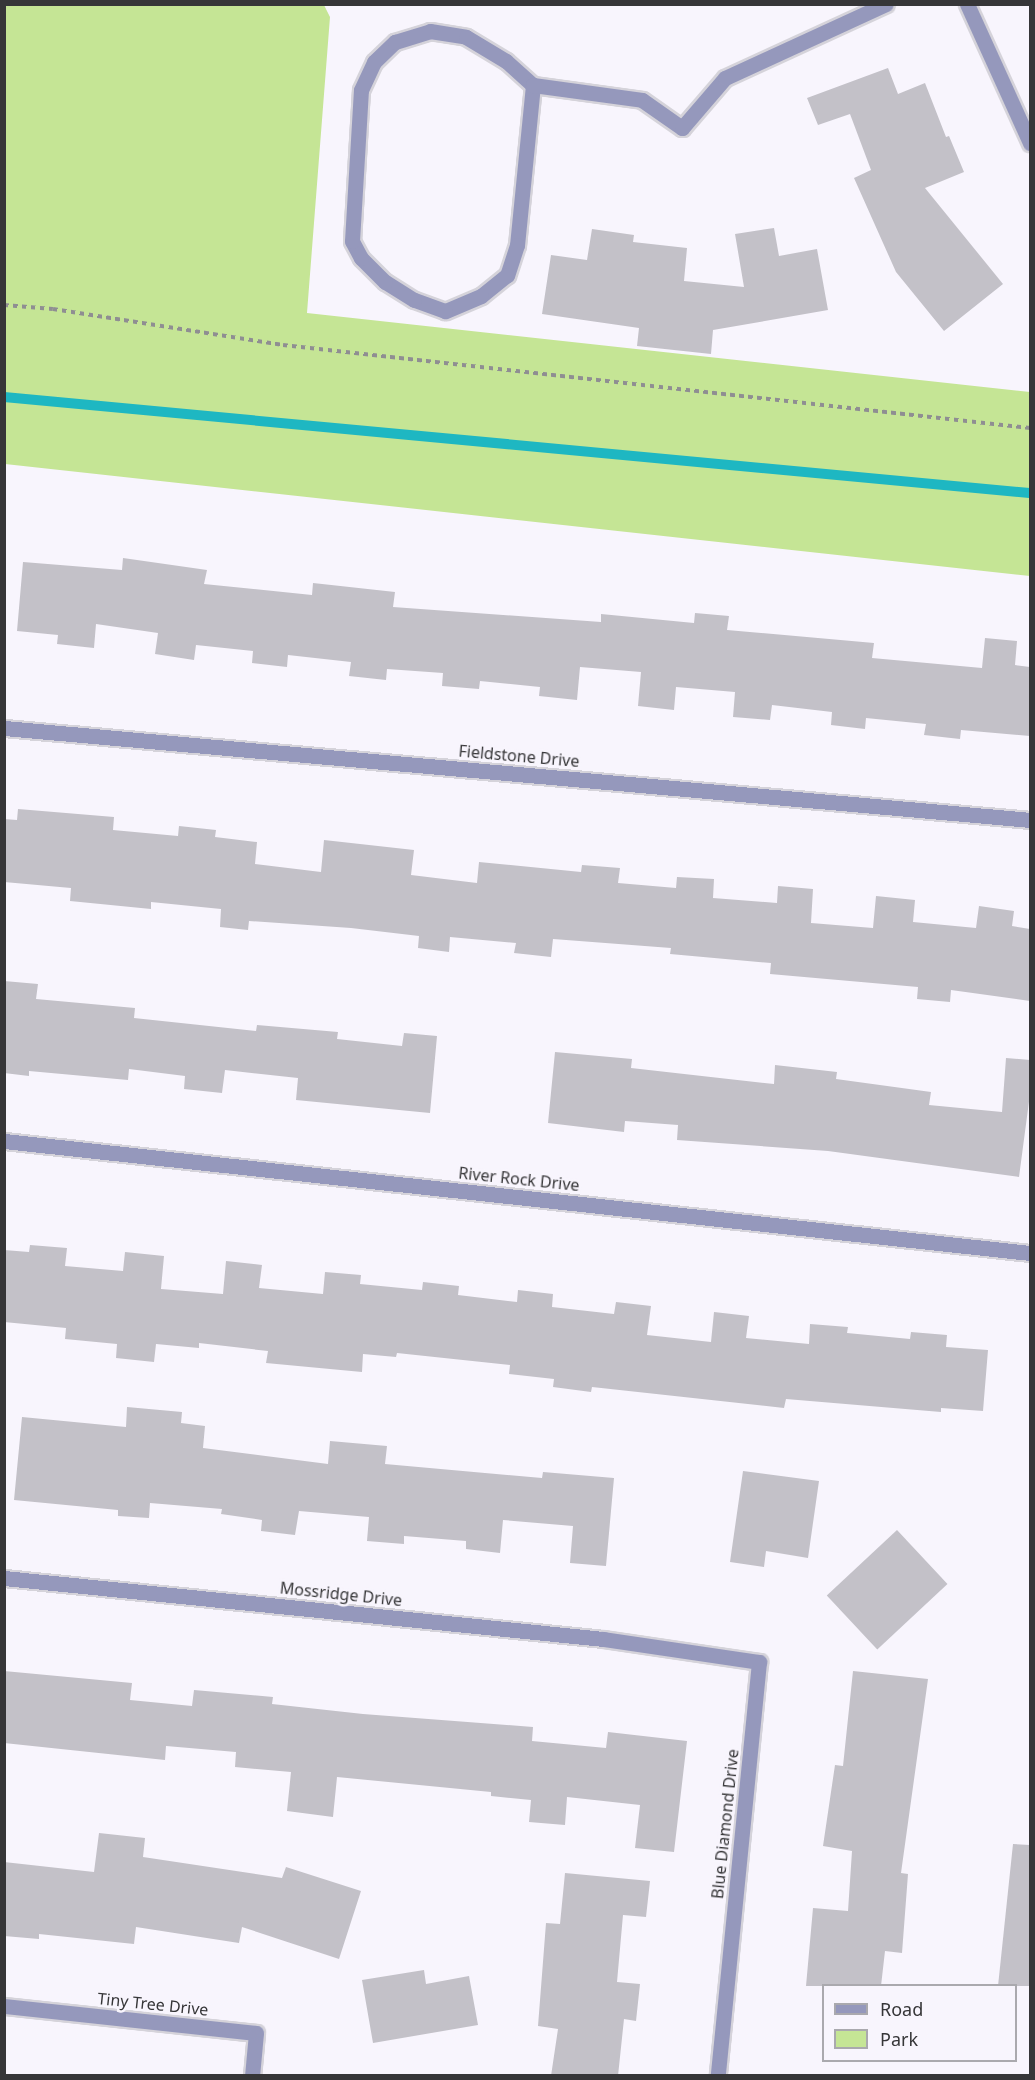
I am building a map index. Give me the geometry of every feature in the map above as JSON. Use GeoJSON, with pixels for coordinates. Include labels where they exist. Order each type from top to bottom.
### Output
{"type":"FeatureCollection","features":[{"type":"Feature","properties":{"kind":"street"},"geometry":{"type":"LineString","coordinates":[[533,85],[517,245],[507,275],[481,296],[445,311],[414,300],[385,282],[361,258],[352,242],[361,90],[374,62],[395,42],[430,31],[466,37],[506,61],[533,85],[642,100],[682,128],[725,78],[886,4]]}},
{"type":"Feature","properties":{"kind":"street"},"geometry":{"type":"LineString","coordinates":[[967,4],[1030,143]]}},
{"type":"Feature","properties":{"kind":"street","name":"Fieldstone Drive"},"geometry":{"type":"LineString","coordinates":[[4,728],[1030,820]]}},
{"type":"Feature","properties":{"kind":"street","name":"River Rock Drive"},"geometry":{"type":"LineString","coordinates":[[4,1141],[1030,1253]]}},
{"type":"Feature","properties":{"kind":"street","name":"Mossridge Drive"},"geometry":{"type":"LineString","coordinates":[[4,1578],[674,1649]]}},
{"type":"Feature","properties":{"kind":"street","name":"Blue Diamond Drive"},"geometry":{"type":"LineString","coordinates":[[674,1649],[759,1662],[718,2076]]}},
{"type":"Feature","properties":{"kind":"street","name":"Tiny Tree Drive"},"geometry":{"type":"LineString","coordinates":[[4,2006],[256,2033],[252,2076]]}},
{"type":"Feature","properties":{"kind":"path"},"geometry":{"type":"LineString","coordinates":[[4,305],[283,345],[1030,428]]}},
{"type":"Feature","properties":{"kind":"green space"},"geometry":{"type":"Polygon","coordinates":[[[5,4],[324,5],[330,17],[307,313],[1030,392],[1030,576],[5,464],[5,4]]]}},
{"type":"Feature","properties":{"kind":"building"},"geometry":{"type":"Polygon","coordinates":[[[888,68],[898,94],[925,83],[946,137],[949,136],[964,172],[925,188],[1003,284],[944,331],[896,272],[854,178],[871,170],[850,114],[818,125],[807,98],[888,68]]]}},
{"type":"Feature","properties":{"kind":"building"},"geometry":{"type":"Polygon","coordinates":[[[774,228],[779,256],[817,249],[828,310],[713,330],[711,354],[637,346],[639,328],[542,314],[551,255],[587,260],[592,229],[634,235],[633,242],[687,248],[684,281],[744,287],[735,234],[774,228]]]}},
{"type":"Feature","properties":{"kind":"building"},"geometry":{"type":"Polygon","coordinates":[[[123,558],[207,570],[204,584],[312,595],[313,583],[395,592],[393,607],[601,622],[601,614],[694,623],[695,613],[729,616],[727,630],[874,643],[872,658],[982,668],[985,638],[1017,641],[1015,665],[1030,667],[1030,736],[961,730],[960,739],[924,735],[926,724],[866,718],[865,729],[831,725],[832,712],[772,705],[770,720],[733,717],[735,692],[676,687],[674,710],[638,706],[641,672],[580,667],[577,700],[539,696],[540,687],[480,681],[479,689],[442,686],[443,673],[387,669],[386,680],[349,676],[351,662],[288,655],[287,667],[252,663],[253,651],[196,645],[194,660],[155,654],[158,633],[96,624],[94,648],[57,644],[58,635],[17,631],[23,562],[122,570],[123,558]]]}},
{"type":"Feature","properties":{"kind":"building"},"geometry":{"type":"Polygon","coordinates":[[[18,809],[114,817],[113,830],[178,836],[179,826],[216,830],[215,837],[257,842],[255,864],[321,872],[324,840],[414,850],[411,875],[477,883],[479,862],[581,872],[582,865],[620,868],[618,883],[676,888],[677,877],[714,879],[713,898],[777,903],[778,886],[813,889],[811,923],[873,928],[876,896],[915,900],[913,922],[976,928],[979,906],[1014,911],[1012,926],[1030,929],[1030,1001],[951,990],[950,1002],[917,999],[918,987],[770,974],[771,963],[670,954],[671,948],[553,939],[551,957],[514,953],[516,943],[450,937],[449,952],[418,948],[419,936],[351,928],[249,921],[248,930],[220,927],[221,909],[151,902],[151,909],[70,901],[71,888],[4,882],[4,819],[17,820],[18,809]]]}},
{"type":"Feature","properties":{"kind":"building"},"geometry":{"type":"Polygon","coordinates":[[[4,981],[38,984],[36,999],[135,1008],[134,1018],[256,1031],[257,1025],[338,1032],[337,1039],[402,1046],[404,1033],[437,1036],[430,1113],[296,1100],[298,1078],[225,1070],[222,1093],[184,1089],[185,1076],[129,1069],[128,1080],[29,1071],[29,1076],[4,1073],[4,981]]]}},
{"type":"Feature","properties":{"kind":"building"},"geometry":{"type":"Polygon","coordinates":[[[555,1052],[632,1059],[631,1068],[774,1084],[775,1065],[837,1072],[836,1079],[931,1092],[929,1105],[1002,1112],[1006,1058],[1030,1060],[1030,1094],[1019,1177],[828,1151],[677,1140],[678,1125],[625,1121],[624,1132],[548,1123],[555,1052]]]}},
{"type":"Feature","properties":{"kind":"building"},"geometry":{"type":"Polygon","coordinates":[[[30,1245],[67,1248],[65,1266],[123,1271],[125,1252],[164,1256],[161,1289],[223,1294],[226,1261],[262,1265],[259,1288],[323,1294],[325,1272],[361,1275],[360,1284],[422,1290],[423,1282],[459,1286],[458,1295],[517,1302],[518,1290],[553,1294],[552,1307],[614,1314],[616,1302],[651,1306],[647,1335],[711,1342],[714,1312],[749,1316],[746,1338],[809,1344],[810,1324],[848,1327],[847,1333],[910,1339],[911,1332],[947,1335],[946,1347],[988,1350],[983,1411],[941,1408],[941,1412],[786,1399],[784,1408],[592,1387],[591,1392],[553,1387],[554,1379],[509,1374],[510,1365],[397,1353],[396,1357],[363,1354],[362,1372],[266,1363],[268,1351],[199,1343],[199,1348],[156,1344],[154,1362],[116,1358],[117,1344],[65,1339],[66,1328],[4,1322],[4,1250],[29,1252],[30,1245]]]}},
{"type":"Feature","properties":{"kind":"building"},"geometry":{"type":"Polygon","coordinates":[[[127,1407],[182,1412],[181,1423],[205,1426],[203,1448],[328,1464],[330,1441],[387,1446],[385,1464],[542,1478],[543,1472],[614,1478],[606,1566],[570,1563],[573,1526],[503,1520],[500,1553],[466,1549],[466,1541],[404,1536],[404,1544],[367,1541],[369,1517],[299,1511],[295,1535],[261,1531],[262,1520],[221,1514],[222,1509],[150,1503],[149,1518],[118,1516],[118,1510],[14,1500],[22,1417],[126,1427],[127,1407]]]}},
{"type":"Feature","properties":{"kind":"building"},"geometry":{"type":"Polygon","coordinates":[[[743,1471],[819,1481],[808,1558],[766,1551],[764,1567],[730,1562],[743,1471]]]}},
{"type":"Feature","properties":{"kind":"building"},"geometry":{"type":"Polygon","coordinates":[[[897,1530],[947,1584],[877,1650],[827,1595],[897,1530]]]}},
{"type":"Feature","properties":{"kind":"building"},"geometry":{"type":"Polygon","coordinates":[[[4,1671],[132,1683],[130,1700],[192,1706],[194,1690],[273,1697],[272,1704],[363,1714],[533,1727],[532,1741],[606,1748],[608,1732],[687,1741],[674,1852],[635,1848],[640,1805],[567,1797],[565,1825],[529,1822],[531,1800],[491,1796],[491,1792],[337,1777],[333,1817],[287,1811],[291,1772],[235,1767],[236,1752],[166,1746],[165,1760],[4,1743],[4,1671]]]}},
{"type":"Feature","properties":{"kind":"building"},"geometry":{"type":"Polygon","coordinates":[[[853,1671],[928,1679],[901,1873],[908,1874],[902,1953],[885,1951],[881,1984],[806,1986],[813,1908],[848,1911],[852,1851],[823,1846],[835,1765],[843,1766],[853,1671]]]}},
{"type":"Feature","properties":{"kind":"building"},"geometry":{"type":"Polygon","coordinates":[[[99,1833],[145,1838],[143,1857],[282,1878],[286,1867],[361,1891],[339,1959],[242,1927],[239,1943],[136,1927],[134,1944],[39,1934],[39,1939],[4,1936],[4,1862],[94,1872],[99,1833]]]}},
{"type":"Feature","properties":{"kind":"building"},"geometry":{"type":"Polygon","coordinates":[[[1013,1844],[1030,1845],[1030,1986],[998,1984],[1013,1844]]]}},
{"type":"Feature","properties":{"kind":"building"},"geometry":{"type":"Polygon","coordinates":[[[565,1873],[650,1881],[646,1917],[623,1915],[617,1982],[640,1984],[636,2021],[624,2019],[618,2076],[551,2076],[558,2029],[538,2026],[546,1923],[560,1924],[565,1873]]]}},
{"type":"Feature","properties":{"kind":"building"},"geometry":{"type":"Polygon","coordinates":[[[424,1970],[426,1984],[469,1976],[478,2025],[373,2043],[362,1980],[424,1970]]]}},
{"type":"Feature","properties":{"kind":"waterway"},"geometry":{"type":"LineString","coordinates":[[4,397],[1030,493]]}}]}
